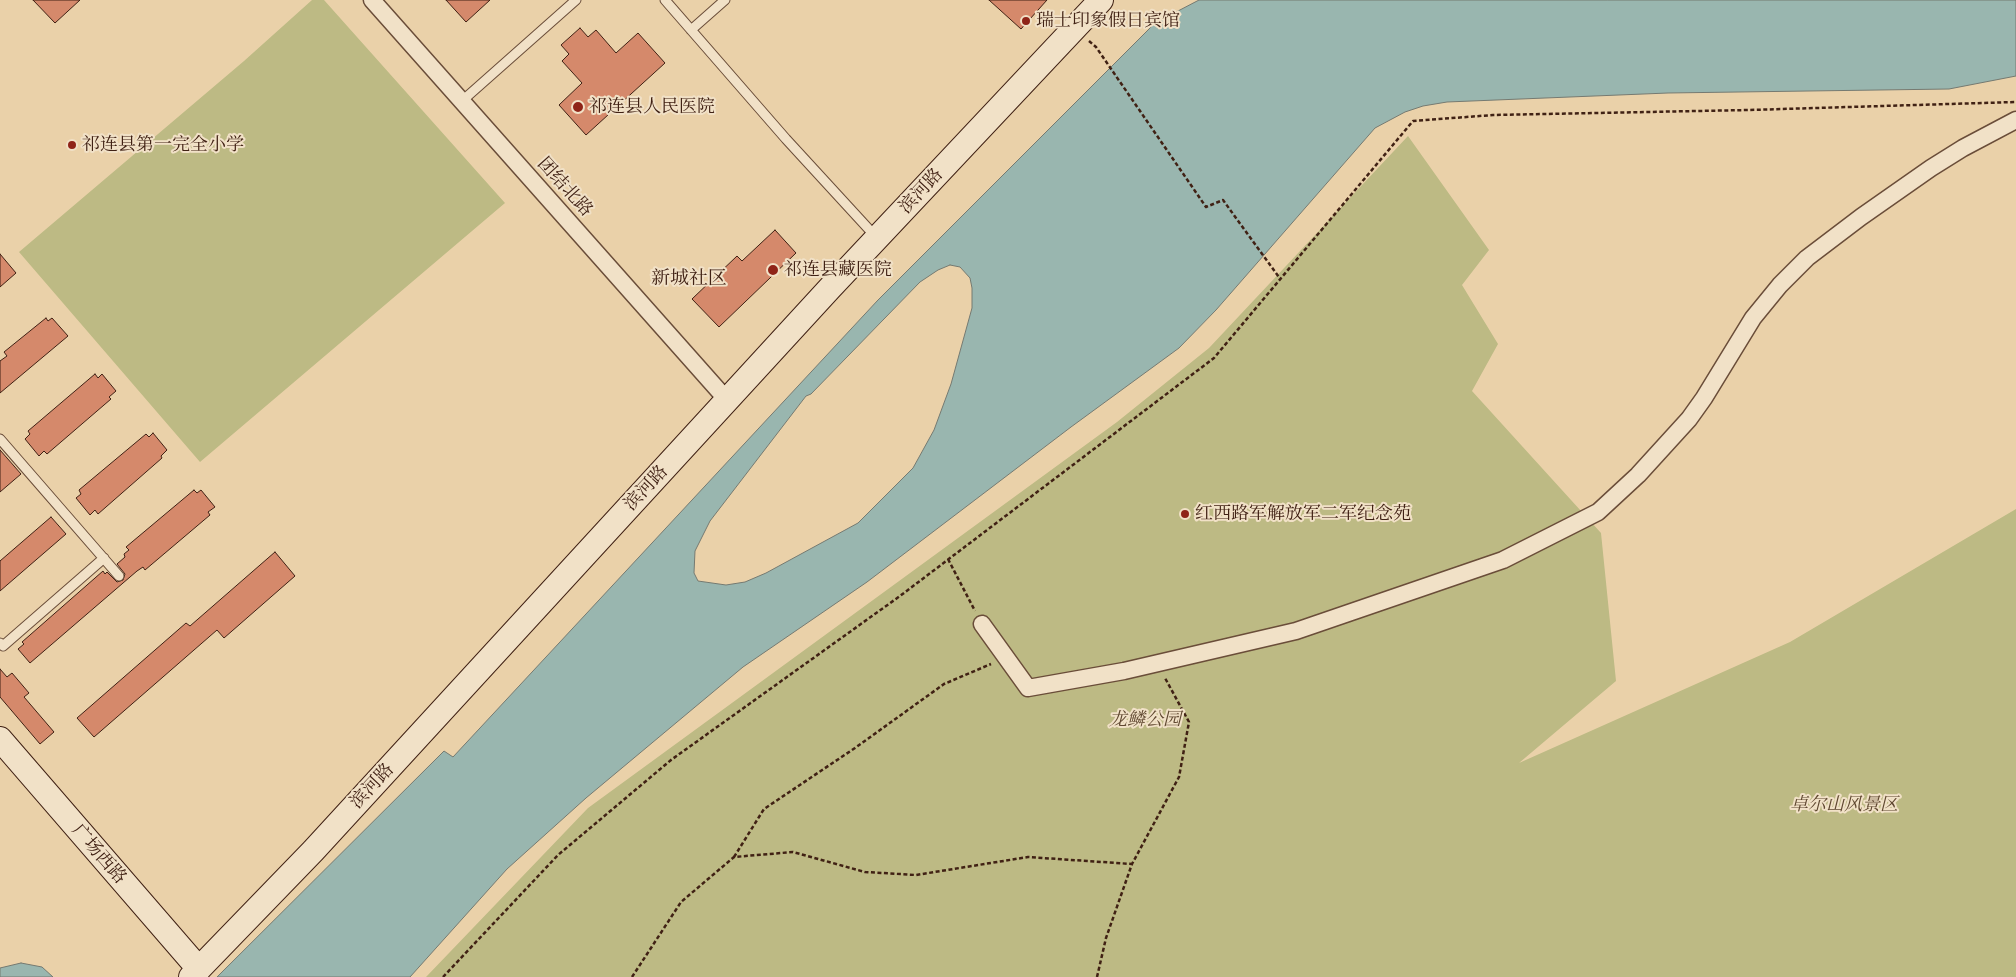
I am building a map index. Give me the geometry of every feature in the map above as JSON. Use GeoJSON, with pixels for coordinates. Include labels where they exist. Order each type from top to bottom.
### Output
{"type":"FeatureCollection","features":[{"type":"Feature","properties":{"kind":"street","name":"团结北路"},"geometry":{"type":"LineString","coordinates":[[372,0],[727,400]]}},
{"type":"Feature","properties":{"kind":"street","name":"滨河路"},"geometry":{"type":"LineString","coordinates":[[193,975],[313,851],[877,238],[1101,0]]}},
{"type":"Feature","properties":{"kind":"street"},"geometry":{"type":"LineString","coordinates":[[982,624],[1028,688],[1124,671],[1296,631],[1494,563],[1598,512],[1638,475],[1672,439],[1704,398],[1753,318],[1780,285],[1807,258],[1861,216],[1932,168],[2016,120]]}},
{"type":"Feature","properties":{"kind":"street","name":"广场西路"},"geometry":{"type":"LineString","coordinates":[[0,739],[193,975]]}},
{"type":"Feature","properties":{"kind":"street","name":"广场西路"},"geometry":{"type":"LineString","coordinates":[[0,762],[193,975]]}},
{"type":"Feature","properties":{"kind":"lane"},"geometry":{"type":"LineString","coordinates":[[462,101],[576,0]]}},
{"type":"Feature","properties":{"kind":"lane"},"geometry":{"type":"LineString","coordinates":[[666,0],[786,139],[877,238]]}},
{"type":"Feature","properties":{"kind":"lane"},"geometry":{"type":"LineString","coordinates":[[691,30],[725,0]]}},
{"type":"Feature","properties":{"kind":"lane"},"geometry":{"type":"LineString","coordinates":[[0,439],[119,576]]}},
{"type":"Feature","properties":{"kind":"lane"},"geometry":{"type":"LineString","coordinates":[[0,643],[3,646],[104,558]]}},
{"type":"Feature","properties":{"kind":"path"},"geometry":{"type":"LineString","coordinates":[[1096,47],[1206,207],[1223,200],[1280,280]]}},
{"type":"Feature","properties":{"kind":"path"},"geometry":{"type":"LineString","coordinates":[[443,977],[558,855],[671,760],[900,596],[1214,358],[1413,121],[1493,115],[2016,102]]}},
{"type":"Feature","properties":{"kind":"path"},"geometry":{"type":"LineString","coordinates":[[948,559],[982,624]]}},
{"type":"Feature","properties":{"kind":"path"},"geometry":{"type":"LineString","coordinates":[[632,977],[681,902],[734,857],[764,809],[855,748],[944,684],[1006,657]]}},
{"type":"Feature","properties":{"kind":"path"},"geometry":{"type":"LineString","coordinates":[[1097,977],[1106,938],[1132,864],[1179,776],[1189,722],[1157,663]]}},
{"type":"Feature","properties":{"kind":"path"},"geometry":{"type":"LineString","coordinates":[[734,857],[793,852],[865,872],[916,875],[1028,857],[1132,864]]}},
{"type":"Feature","properties":{"kind":"green space"},"geometry":{"type":"Polygon","coordinates":[[[312,0],[324,0],[505,203],[200,462],[19,252],[244,61],[312,0]]]}},
{"type":"Feature","properties":{"kind":"green space","name":"龙鳞公园"},"geometry":{"type":"Polygon","coordinates":[[[1408,136],[1489,250],[1462,285],[1498,344],[1472,391],[1601,533],[1616,681],[1519,763],[1790,642],[2016,509],[2016,977],[426,977],[588,808],[1117,422],[1209,348],[1408,136]]]}},
{"type":"Feature","properties":{"kind":"water"},"geometry":{"type":"Polygon","coordinates":[[[1199,0],[2016,0],[2016,76],[1949,89],[1668,93],[1447,102],[1423,106],[1405,112],[1375,128],[1216,310],[1179,348],[1071,427],[867,582],[743,667],[586,798],[507,869],[410,977],[217,977],[444,751],[453,757],[878,300],[1155,23],[1199,0]],[[950,265],[938,270],[920,282],[811,394],[806,396],[710,521],[695,551],[694,573],[698,581],[726,585],[745,582],[766,573],[858,523],[913,468],[934,430],[951,384],[972,308],[970,278],[960,267],[950,265]]]}},
{"type":"Feature","properties":{"kind":"water"},"geometry":{"type":"Polygon","coordinates":[[[21,963],[42,967],[53,977],[0,977],[0,968],[21,963]]]}},
{"type":"Feature","properties":{"kind":"building"},"geometry":{"type":"Polygon","coordinates":[[[33,0],[80,0],[55,23],[33,0]]]}},
{"type":"Feature","properties":{"kind":"building"},"geometry":{"type":"Polygon","coordinates":[[[446,0],[490,0],[466,22],[446,0]]]}},
{"type":"Feature","properties":{"kind":"building"},"geometry":{"type":"Polygon","coordinates":[[[989,0],[1047,0],[1021,29],[989,0]]]}},
{"type":"Feature","properties":{"kind":"building"},"geometry":{"type":"Polygon","coordinates":[[[580,28],[588,37],[596,30],[616,53],[638,33],[665,63],[586,135],[559,105],[582,83],[562,61],[569,54],[561,45],[580,28]]]}},
{"type":"Feature","properties":{"kind":"building"},"geometry":{"type":"Polygon","coordinates":[[[775,230],[796,253],[719,327],[692,299],[737,256],[742,261],[775,230]]]}},
{"type":"Feature","properties":{"kind":"building"},"geometry":{"type":"Polygon","coordinates":[[[0,254],[16,273],[0,287],[0,254]]]}},
{"type":"Feature","properties":{"kind":"building"},"geometry":{"type":"Polygon","coordinates":[[[46,318],[48,321],[52,318],[68,336],[0,393],[0,361],[7,356],[4,352],[46,318]]]}},
{"type":"Feature","properties":{"kind":"building"},"geometry":{"type":"Polygon","coordinates":[[[95,374],[98,378],[102,374],[116,391],[109,397],[111,399],[47,454],[44,451],[39,456],[25,439],[30,434],[28,431],[95,374]]]}},
{"type":"Feature","properties":{"kind":"building"},"geometry":{"type":"Polygon","coordinates":[[[153,433],[167,450],[161,456],[162,458],[98,514],[95,510],[90,515],[76,498],[81,494],[79,490],[146,434],[149,437],[153,433]]]}},
{"type":"Feature","properties":{"kind":"building"},"geometry":{"type":"Polygon","coordinates":[[[0,450],[21,474],[0,492],[0,450]]]}},
{"type":"Feature","properties":{"kind":"building"},"geometry":{"type":"Polygon","coordinates":[[[194,490],[197,493],[201,490],[215,507],[208,512],[210,515],[145,570],[143,567],[137,571],[30,663],[18,649],[24,644],[22,642],[103,571],[105,574],[107,572],[117,582],[123,580],[125,574],[117,564],[125,557],[124,554],[129,550],[126,547],[194,490]]]}},
{"type":"Feature","properties":{"kind":"building"},"geometry":{"type":"Polygon","coordinates":[[[51,517],[66,534],[0,591],[0,561],[51,517]]]}},
{"type":"Feature","properties":{"kind":"building"},"geometry":{"type":"Polygon","coordinates":[[[275,552],[295,576],[224,638],[217,630],[94,737],[77,718],[186,623],[190,626],[275,552]]]}},
{"type":"Feature","properties":{"kind":"building"},"geometry":{"type":"Polygon","coordinates":[[[0,669],[7,677],[12,673],[29,693],[24,697],[54,732],[40,744],[0,697],[0,669]]]}},
{"type":"Feature","properties":{"kind":"place","name":"瑞士印象假日宾馆"},"geometry":{"type":"Point","coordinates":[1026,21]}},
{"type":"Feature","properties":{"kind":"place","name":"祁连县人民医院"},"geometry":{"type":"Point","coordinates":[578,107]}},
{"type":"Feature","properties":{"kind":"place","name":"祁连县第一完全小学"},"geometry":{"type":"Point","coordinates":[72,145]}},
{"type":"Feature","properties":{"kind":"place","name":"祁连县藏医院"},"geometry":{"type":"Point","coordinates":[773,270]}},
{"type":"Feature","properties":{"kind":"place","name":"红西路军解放军二军纪念苑"},"geometry":{"type":"Point","coordinates":[1185,514]}},
{"type":"Feature","properties":{"kind":"district","name":"新城社区"},"geometry":{"type":"Point","coordinates":[689,279]}},
{"type":"Feature","properties":{"kind":"park label","name":"卓尔山风景区"},"geometry":{"type":"Point","coordinates":[1844,805]}}]}
